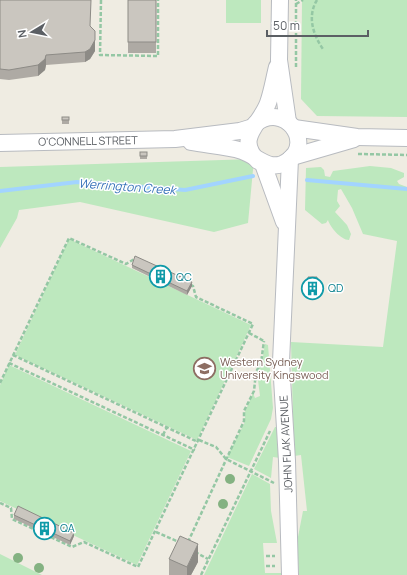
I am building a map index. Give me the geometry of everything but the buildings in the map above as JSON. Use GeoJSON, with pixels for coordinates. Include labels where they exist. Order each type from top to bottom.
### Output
{"type":"FeatureCollection","features":[{"type":"Feature","properties":{"kind":"street"},"geometry":{"type":"LineString","coordinates":[[280,0],[279,60],[291,125],[298,143],[291,158]]}},
{"type":"Feature","properties":{"kind":"street"},"geometry":{"type":"LineString","coordinates":[[279,60],[268,104],[254,126],[249,141],[254,156],[261,162],[277,166],[291,158],[357,138],[407,138]]}},
{"type":"Feature","properties":{"kind":"street","name":"O'CONNELL STREET"},"geometry":{"type":"LineString","coordinates":[[0,143],[175,139],[240,131],[254,126],[268,117],[282,118],[291,125],[357,138]]}},
{"type":"Feature","properties":{"kind":"street","name":"O'CONNELL STREET"},"geometry":{"type":"LineString","coordinates":[[175,139],[242,151],[261,162]]}},
{"type":"Feature","properties":{"kind":"street","name":"JOHN FLAK AVENUE"},"geometry":{"type":"LineString","coordinates":[[291,158],[286,229],[281,362],[292,571]]}},
{"type":"Feature","properties":{"kind":"street","name":"JOHN FLAK AVENUE"},"geometry":{"type":"LineString","coordinates":[[261,162],[286,229]]}},
{"type":"Feature","properties":{"kind":"path"},"geometry":{"type":"LineString","coordinates":[[100,0],[100,56],[158,56],[158,0]]}},
{"type":"Feature","properties":{"kind":"path"},"geometry":{"type":"LineString","coordinates":[[296,72],[296,2],[304,0]]}},
{"type":"Feature","properties":{"kind":"path"},"geometry":{"type":"LineString","coordinates":[[317,0],[312,14],[313,27],[316,39],[323,49]]}},
{"type":"Feature","properties":{"kind":"path"},"geometry":{"type":"LineString","coordinates":[[354,154],[407,155]]}},
{"type":"Feature","properties":{"kind":"path"},"geometry":{"type":"LineString","coordinates":[[0,384],[69,238],[126,264],[136,258],[143,262]]}},
{"type":"Feature","properties":{"kind":"path"},"geometry":{"type":"LineString","coordinates":[[0,503],[11,508],[12,519],[72,547],[84,542],[138,568],[253,324],[196,297],[193,286],[186,282]]}},
{"type":"Feature","properties":{"kind":"path"},"geometry":{"type":"LineString","coordinates":[[249,333],[267,343]]}},
{"type":"Feature","properties":{"kind":"path"},"geometry":{"type":"LineString","coordinates":[[156,532],[186,546],[244,421],[244,411],[254,391],[256,372],[261,363],[264,340]]}},
{"type":"Feature","properties":{"kind":"path"},"geometry":{"type":"LineString","coordinates":[[13,355],[167,427],[216,447],[226,459],[274,483]]}},
{"type":"Feature","properties":{"kind":"path"},"geometry":{"type":"LineString","coordinates":[[9,364],[194,450]]}},
{"type":"Feature","properties":{"kind":"path"},"geometry":{"type":"LineString","coordinates":[[163,435],[167,427]]}},
{"type":"Feature","properties":{"kind":"path"},"geometry":{"type":"LineString","coordinates":[[201,575],[272,427]]}},
{"type":"Feature","properties":{"kind":"path"},"geometry":{"type":"LineString","coordinates":[[192,550],[208,559]]}},
{"type":"Feature","properties":{"kind":"green space"},"geometry":{"type":"Polygon","coordinates":[[[226,0],[261,0],[261,23],[226,23],[226,0]]]}},
{"type":"Feature","properties":{"kind":"green space"},"geometry":{"type":"Polygon","coordinates":[[[302,0],[407,0],[407,117],[317,116],[301,99],[302,0]]]}},
{"type":"Feature","properties":{"kind":"green space"},"geometry":{"type":"Polygon","coordinates":[[[254,159],[248,223],[214,232],[80,202],[19,210],[17,218],[0,248],[0,167],[254,159]]]}},
{"type":"Feature","properties":{"kind":"green space"},"geometry":{"type":"Polygon","coordinates":[[[370,166],[391,168],[404,173],[404,177],[397,181],[399,184],[407,187],[407,575],[299,575],[297,542],[303,511],[307,511],[301,455],[294,456],[291,342],[383,347],[397,241],[363,234],[352,208],[341,189],[338,190],[337,201],[340,206],[335,212],[347,225],[351,234],[349,240],[336,233],[328,220],[326,223],[322,224],[305,210],[306,168],[321,167],[324,170],[325,176],[330,177],[333,171],[370,166]]]}},
{"type":"Feature","properties":{"kind":"green space"},"geometry":{"type":"Polygon","coordinates":[[[69,239],[251,325],[197,440],[15,355],[69,239]]]}},
{"type":"Feature","properties":{"kind":"green space"},"geometry":{"type":"Polygon","coordinates":[[[265,344],[268,345],[273,408],[271,419],[249,466],[227,457],[245,422],[245,412],[253,393],[255,398],[260,396],[257,372],[262,363],[265,344]]]}},
{"type":"Feature","properties":{"kind":"green space"},"geometry":{"type":"Polygon","coordinates":[[[9,365],[191,451],[137,565],[0,501],[0,385],[9,365]]]}},
{"type":"Feature","properties":{"kind":"green space"},"geometry":{"type":"Polygon","coordinates":[[[275,427],[279,427],[280,458],[273,457],[271,478],[254,469],[275,427]]]}},
{"type":"Feature","properties":{"kind":"green space"},"geometry":{"type":"Polygon","coordinates":[[[252,474],[270,484],[271,511],[277,543],[263,543],[265,573],[283,573],[283,575],[204,575],[252,474]]]}},
{"type":"Feature","properties":{"kind":"green space"},"geometry":{"type":"Polygon","coordinates":[[[0,554],[42,575],[0,575],[0,554]]]}},
{"type":"Feature","properties":{"kind":"waterway","name":"Werrington Creek"},"geometry":{"type":"LineString","coordinates":[[0,191],[77,182],[185,190],[253,176]]}},
{"type":"Feature","properties":{"kind":"waterway","name":"Werrington Creek"},"geometry":{"type":"LineString","coordinates":[[307,180],[407,189]]}},
{"type":"Feature","properties":{"kind":"place","name":"QC"},"geometry":{"type":"Point","coordinates":[161,277]}},
{"type":"Feature","properties":{"kind":"place","name":"QD"},"geometry":{"type":"Point","coordinates":[312,288]}},
{"type":"Feature","properties":{"kind":"place","name":"Western Sydney University Kingswood"},"geometry":{"type":"Point","coordinates":[204,368]}},
{"type":"Feature","properties":{"kind":"place","name":"QA"},"geometry":{"type":"Point","coordinates":[44,528]}}]}
